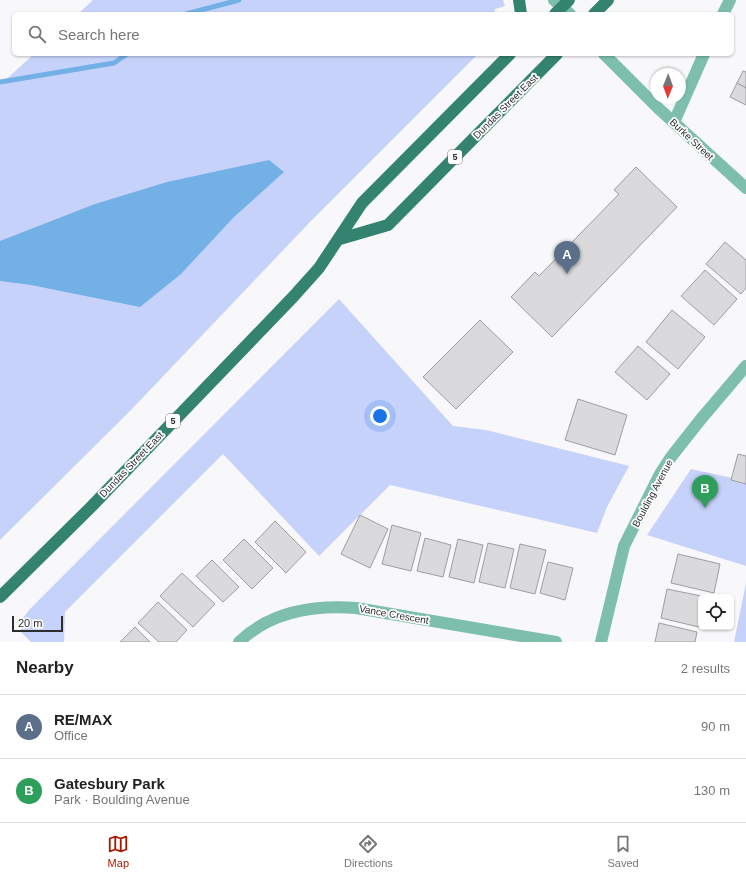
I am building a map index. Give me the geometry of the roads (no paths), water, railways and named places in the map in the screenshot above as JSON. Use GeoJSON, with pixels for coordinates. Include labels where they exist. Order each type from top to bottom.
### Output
{"type":"FeatureCollection","features":[{"type":"Feature","properties":{"kind":"main road"},"geometry":{"type":"LineString","coordinates":[[519,0],[521,12]]}},
{"type":"Feature","properties":{"kind":"main road"},"geometry":{"type":"LineString","coordinates":[[596,12],[608,0]]}},
{"type":"Feature","properties":{"kind":"main road","name":"Dundas Street East"},"geometry":{"type":"LineString","coordinates":[[0,597],[92,506],[293,296],[319,268],[340,239],[362,203],[508,56]]}},
{"type":"Feature","properties":{"kind":"main road","name":"Dundas Street East"},"geometry":{"type":"LineString","coordinates":[[340,239],[388,225],[555,56]]}},
{"type":"Feature","properties":{"kind":"street"},"geometry":{"type":"LineString","coordinates":[[724,12],[730,0]]}},
{"type":"Feature","properties":{"kind":"street"},"geometry":{"type":"LineString","coordinates":[[564,6],[574,12]]}},
{"type":"Feature","properties":{"kind":"street","name":"Burke Street"},"geometry":{"type":"LineString","coordinates":[[606,56],[674,122],[746,188]]}},
{"type":"Feature","properties":{"kind":"street"},"geometry":{"type":"LineString","coordinates":[[674,122],[703,56]]}},
{"type":"Feature","properties":{"kind":"street","name":"Boulding Avenue"},"geometry":{"type":"LineString","coordinates":[[601,642],[624,546],[660,474],[671,457],[701,419],[746,366]]}},
{"type":"Feature","properties":{"kind":"street","name":"Vance Crescent"},"geometry":{"type":"LineString","coordinates":[[239,642],[264,624],[278,617],[316,607],[336,606],[363,609],[556,642]]}},
{"type":"Feature","properties":{"kind":"waterway"},"geometry":{"type":"LineString","coordinates":[[194,12],[239,0]]}},
{"type":"Feature","properties":{"kind":"waterway"},"geometry":{"type":"LineString","coordinates":[[0,82],[114,63],[124,56]]}},
{"type":"Feature","properties":{"kind":"place","name":"RE/MAX"},"geometry":{"type":"Point","coordinates":[567,274]}},
{"type":"Feature","properties":{"kind":"place","name":"Gatesbury Park"},"geometry":{"type":"Point","coordinates":[705,508]}}]}
